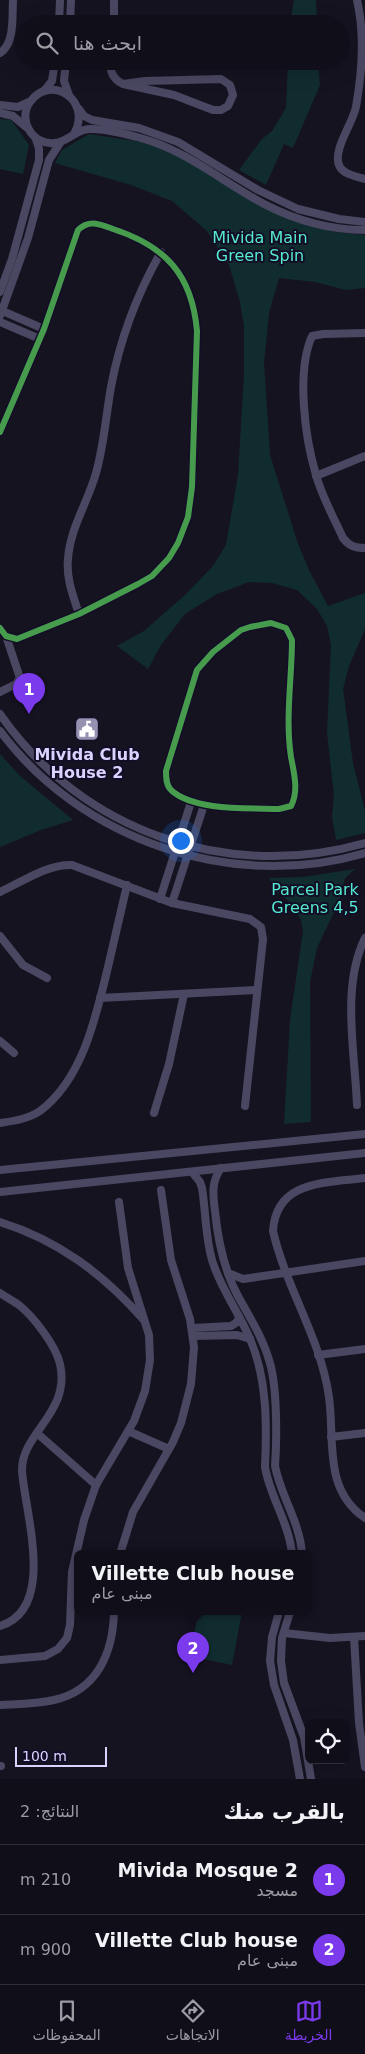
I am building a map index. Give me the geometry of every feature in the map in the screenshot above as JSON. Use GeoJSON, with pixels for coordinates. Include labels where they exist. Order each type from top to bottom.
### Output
{"type":"FeatureCollection","features":[{"type":"Feature","properties":{"kind":"street"},"geometry":{"type":"LineString","coordinates":[[0,53],[5,50],[9,42],[13,0]]}},
{"type":"Feature","properties":{"kind":"street"},"geometry":{"type":"LineString","coordinates":[[59,15],[60,0]]}},
{"type":"Feature","properties":{"kind":"street"},"geometry":{"type":"LineString","coordinates":[[70,15],[71,0]]}},
{"type":"Feature","properties":{"kind":"street"},"geometry":{"type":"LineString","coordinates":[[114,0],[114,15]]}},
{"type":"Feature","properties":{"kind":"street"},"geometry":{"type":"LineString","coordinates":[[357,0],[363,14],[361,96],[336,154],[339,167],[346,174],[365,179]]}},
{"type":"Feature","properties":{"kind":"street"},"geometry":{"type":"LineString","coordinates":[[0,292],[12,259],[39,160],[40,149],[25,116],[34,98],[50,85],[53,70]]}},
{"type":"Feature","properties":{"kind":"street"},"geometry":{"type":"LineString","coordinates":[[65,70],[64,86],[81,113],[87,118],[139,128],[164,136],[197,152],[264,193],[298,209],[330,217],[365,222]]}},
{"type":"Feature","properties":{"kind":"street"},"geometry":{"type":"LineString","coordinates":[[111,70],[112,75],[123,84],[174,95],[213,110],[225,108],[231,102],[234,95],[230,85],[221,79],[145,81],[123,84]]}},
{"type":"Feature","properties":{"kind":"street"},"geometry":{"type":"LineString","coordinates":[[0,105],[18,107],[53,90],[69,96]]}},
{"type":"Feature","properties":{"kind":"street"},"geometry":{"type":"LineString","coordinates":[[74,134],[80,118],[76,103]]}},
{"type":"Feature","properties":{"kind":"street"},"geometry":{"type":"LineString","coordinates":[[0,113],[16,118],[33,136],[44,142],[60,143]]}},
{"type":"Feature","properties":{"kind":"street"},"geometry":{"type":"LineString","coordinates":[[44,328],[1,312],[28,238],[49,160],[60,143],[84,129],[98,129],[152,142],[189,158],[258,200],[289,215],[335,228],[365,230]]}},
{"type":"Feature","properties":{"kind":"street"},"geometry":{"type":"LineString","coordinates":[[0,432],[40,339],[74,237],[81,227],[88,223],[100,224],[138,238],[161,252],[171,262],[190,298],[196,321],[198,344],[192,487],[188,517],[178,543],[169,558],[158,570],[138,584],[79,614],[17,638],[6,636]]}},
{"type":"Feature","properties":{"kind":"street"},"geometry":{"type":"LineString","coordinates":[[79,614],[68,578],[70,542],[96,473],[122,340],[140,292],[161,252]]}},
{"type":"Feature","properties":{"kind":"street"},"geometry":{"type":"LineString","coordinates":[[0,322],[40,339]]}},
{"type":"Feature","properties":{"kind":"street"},"geometry":{"type":"LineString","coordinates":[[365,333],[312,336],[307,349],[303,373],[306,430],[316,476],[343,538],[354,547],[365,548]]}},
{"type":"Feature","properties":{"kind":"street"},"geometry":{"type":"LineString","coordinates":[[316,476],[365,456]]}},
{"type":"Feature","properties":{"kind":"street"},"geometry":{"type":"LineString","coordinates":[[271,623],[286,628],[292,640],[288,737],[296,790],[294,799],[290,806],[279,809],[204,806],[192,802],[170,789],[166,781],[166,771],[197,670],[213,652],[241,630],[271,623]]}},
{"type":"Feature","properties":{"kind":"street"},"geometry":{"type":"LineString","coordinates":[[0,628],[6,636],[20,678],[16,684],[0,692]]}},
{"type":"Feature","properties":{"kind":"street"},"geometry":{"type":"LineString","coordinates":[[0,714],[40,762],[78,794],[124,822],[177,847]]}},
{"type":"Feature","properties":{"kind":"street"},"geometry":{"type":"LineString","coordinates":[[0,731],[33,770],[76,805],[94,817],[129,835],[234,864],[280,866],[330,862],[365,853]]}},
{"type":"Feature","properties":{"kind":"street"},"geometry":{"type":"LineString","coordinates":[[160,899],[192,802]]}},
{"type":"Feature","properties":{"kind":"street"},"geometry":{"type":"LineString","coordinates":[[172,903],[204,806]]}},
{"type":"Feature","properties":{"kind":"street"},"geometry":{"type":"LineString","coordinates":[[189,851],[275,856],[321,853],[365,843]]}},
{"type":"Feature","properties":{"kind":"street"},"geometry":{"type":"LineString","coordinates":[[0,892],[50,868],[64,865],[80,867],[160,899],[250,919],[260,927],[263,939],[244,1106]]}},
{"type":"Feature","properties":{"kind":"street"},"geometry":{"type":"LineString","coordinates":[[0,1123],[17,1121],[39,1111],[55,1096],[74,1069],[94,1025],[128,885]]}},
{"type":"Feature","properties":{"kind":"street"},"geometry":{"type":"LineString","coordinates":[[0,936],[23,965],[47,978]]}},
{"type":"Feature","properties":{"kind":"street"},"geometry":{"type":"LineString","coordinates":[[357,1104],[352,1022],[352,986],[358,956],[365,938]]}},
{"type":"Feature","properties":{"kind":"street"},"geometry":{"type":"LineString","coordinates":[[100,998],[257,990]]}},
{"type":"Feature","properties":{"kind":"street"},"geometry":{"type":"LineString","coordinates":[[154,1113],[169,1064],[184,994]]}},
{"type":"Feature","properties":{"kind":"street"},"geometry":{"type":"LineString","coordinates":[[0,1041],[14,1053]]}},
{"type":"Feature","properties":{"kind":"street"},"geometry":{"type":"LineString","coordinates":[[356,1086],[365,1085]]}},
{"type":"Feature","properties":{"kind":"street"},"geometry":{"type":"LineString","coordinates":[[0,1170],[365,1134]]}},
{"type":"Feature","properties":{"kind":"street"},"geometry":{"type":"LineString","coordinates":[[0,1192],[365,1153]]}},
{"type":"Feature","properties":{"kind":"street"},"geometry":{"type":"LineString","coordinates":[[222,1168],[214,1180],[213,1187],[217,1233],[228,1273],[239,1298],[260,1334],[270,1362],[273,1381],[275,1466],[297,1525],[301,1550]]}},
{"type":"Feature","properties":{"kind":"street"},"geometry":{"type":"LineString","coordinates":[[192,1172],[202,1188],[206,1235],[211,1258],[219,1281],[250,1339],[262,1377],[265,1438],[264,1466],[267,1481],[287,1528],[291,1550]]}},
{"type":"Feature","properties":{"kind":"street"},"geometry":{"type":"LineString","coordinates":[[365,1178],[309,1185],[295,1191],[284,1201],[274,1221],[273,1231],[286,1272],[318,1355],[329,1396],[336,1481],[355,1511],[365,1518]]}},
{"type":"Feature","properties":{"kind":"street"},"geometry":{"type":"LineString","coordinates":[[121,1550],[133,1512],[169,1449],[181,1423],[190,1390],[193,1363],[192,1332],[188,1308],[171,1260],[161,1190]]}},
{"type":"Feature","properties":{"kind":"street"},"geometry":{"type":"LineString","coordinates":[[76,1550],[96,1485],[140,1407],[148,1376],[150,1347],[145,1322],[128,1268],[119,1202]]}},
{"type":"Feature","properties":{"kind":"street"},"geometry":{"type":"LineString","coordinates":[[204,1206],[214,1205]]}},
{"type":"Feature","properties":{"kind":"street"},"geometry":{"type":"LineString","coordinates":[[0,1222],[18,1227],[54,1244],[88,1266],[118,1292],[145,1322]]}},
{"type":"Feature","properties":{"kind":"street"},"geometry":{"type":"LineString","coordinates":[[228,1273],[243,1278],[365,1261]]}},
{"type":"Feature","properties":{"kind":"street"},"geometry":{"type":"LineString","coordinates":[[0,1293],[20,1306],[53,1346],[60,1363],[62,1382],[58,1400],[25,1454],[22,1470],[32,1531],[33,1574],[28,1604],[15,1619],[0,1626]]}},
{"type":"Feature","properties":{"kind":"street"},"geometry":{"type":"LineString","coordinates":[[192,1332],[231,1326],[240,1318]]}},
{"type":"Feature","properties":{"kind":"street"},"geometry":{"type":"LineString","coordinates":[[192,1332],[237,1335],[250,1339]]}},
{"type":"Feature","properties":{"kind":"street"},"geometry":{"type":"LineString","coordinates":[[318,1355],[365,1349]]}},
{"type":"Feature","properties":{"kind":"street"},"geometry":{"type":"LineString","coordinates":[[128,1431],[169,1449]]}},
{"type":"Feature","properties":{"kind":"street"},"geometry":{"type":"LineString","coordinates":[[331,1438],[365,1433]]}},
{"type":"Feature","properties":{"kind":"street"},"geometry":{"type":"LineString","coordinates":[[38,1434],[96,1485]]}},
{"type":"Feature","properties":{"kind":"street"},"geometry":{"type":"LineString","coordinates":[[265,1438],[275,1437]]}},
{"type":"Feature","properties":{"kind":"street"},"geometry":{"type":"LineString","coordinates":[[0,1660],[45,1656],[58,1649],[67,1638],[74,1561]]}},
{"type":"Feature","properties":{"kind":"street"},"geometry":{"type":"LineString","coordinates":[[0,1705],[56,1700],[80,1688],[90,1680],[105,1659],[110,1647],[114,1615]]}},
{"type":"Feature","properties":{"kind":"street"},"geometry":{"type":"LineString","coordinates":[[278,1615],[272,1637],[270,1661],[274,1685],[293,1740],[300,1779]]}},
{"type":"Feature","properties":{"kind":"street"},"geometry":{"type":"LineString","coordinates":[[289,1615],[284,1633],[281,1661],[284,1683],[304,1737],[311,1779]]}},
{"type":"Feature","properties":{"kind":"street"},"geometry":{"type":"LineString","coordinates":[[284,1633],[330,1638],[365,1636]]}},
{"type":"Feature","properties":{"kind":"street"},"geometry":{"type":"LineString","coordinates":[[354,1637],[365,1767]]}},
{"type":"Feature","properties":{"kind":"green space"},"geometry":{"type":"Polygon","coordinates":[[[294,0],[316,0],[317,15],[292,15],[294,0]]]}},
{"type":"Feature","properties":{"kind":"green space"},"geometry":{"type":"Polygon","coordinates":[[[288,70],[319,70],[320,85],[293,148],[284,144],[266,185],[239,170],[262,139],[272,131],[286,108],[288,70]]]}},
{"type":"Feature","properties":{"kind":"green space"},"geometry":{"type":"Polygon","coordinates":[[[0,119],[11,120],[29,145],[23,174],[0,169],[0,119]]]}},
{"type":"Feature","properties":{"kind":"green space","name":"Mivida Main Green Spin"},"geometry":{"type":"Polygon","coordinates":[[[89,134],[148,143],[196,164],[301,223],[335,232],[365,235],[365,288],[346,290],[315,282],[279,278],[269,313],[264,363],[270,455],[298,544],[310,572],[328,606],[365,593],[365,629],[349,666],[343,689],[353,763],[365,811],[365,833],[336,840],[332,817],[334,795],[327,733],[331,645],[327,626],[317,609],[297,590],[272,583],[249,582],[217,594],[185,614],[161,645],[148,669],[117,646],[144,631],[186,594],[213,566],[226,545],[238,475],[244,374],[244,326],[240,302],[229,265],[207,231],[172,201],[131,185],[55,163],[62,150],[89,134]]]}},
{"type":"Feature","properties":{"kind":"green space"},"geometry":{"type":"Polygon","coordinates":[[[0,754],[20,776],[73,820],[41,830],[0,847],[0,754]]]}},
{"type":"Feature","properties":{"kind":"green space","name":"Parcel Park Greens 4,5"},"geometry":{"type":"Polygon","coordinates":[[[355,869],[345,878],[340,899],[317,948],[310,982],[311,1122],[284,1124],[290,1020],[303,931],[301,920],[291,903],[277,892],[269,878],[303,877],[355,869]]]}},
{"type":"Feature","properties":{"kind":"green space"},"geometry":{"type":"Polygon","coordinates":[[[241,1615],[232,1665],[189,1656],[198,1616],[241,1615]]]}},
{"type":"Feature","properties":{"kind":"cycle path"},"geometry":{"type":"LineString","coordinates":[[0,432],[44,329],[78,230],[86,224],[99,224],[147,244],[173,265],[189,293],[197,331],[192,487],[188,517],[178,543],[169,558],[152,576],[79,614],[17,639],[6,636],[0,628]]}},
{"type":"Feature","properties":{"kind":"cycle path"},"geometry":{"type":"LineString","coordinates":[[271,623],[286,628],[292,640],[289,742],[295,794],[291,806],[279,809],[222,807],[193,802],[181,797],[169,788],[166,771],[197,670],[213,652],[241,630],[271,623]]}},
{"type":"Feature","properties":{"kind":"place","name":"Mivida Mosque 2"},"geometry":{"type":"Point","coordinates":[29,714]}},
{"type":"Feature","properties":{"kind":"place","name":"Mivida Club House 2"},"geometry":{"type":"Point","coordinates":[87,729]}},
{"type":"Feature","properties":{"kind":"place","name":"Villette Club house"},"geometry":{"type":"Point","coordinates":[193,1673]}}]}
